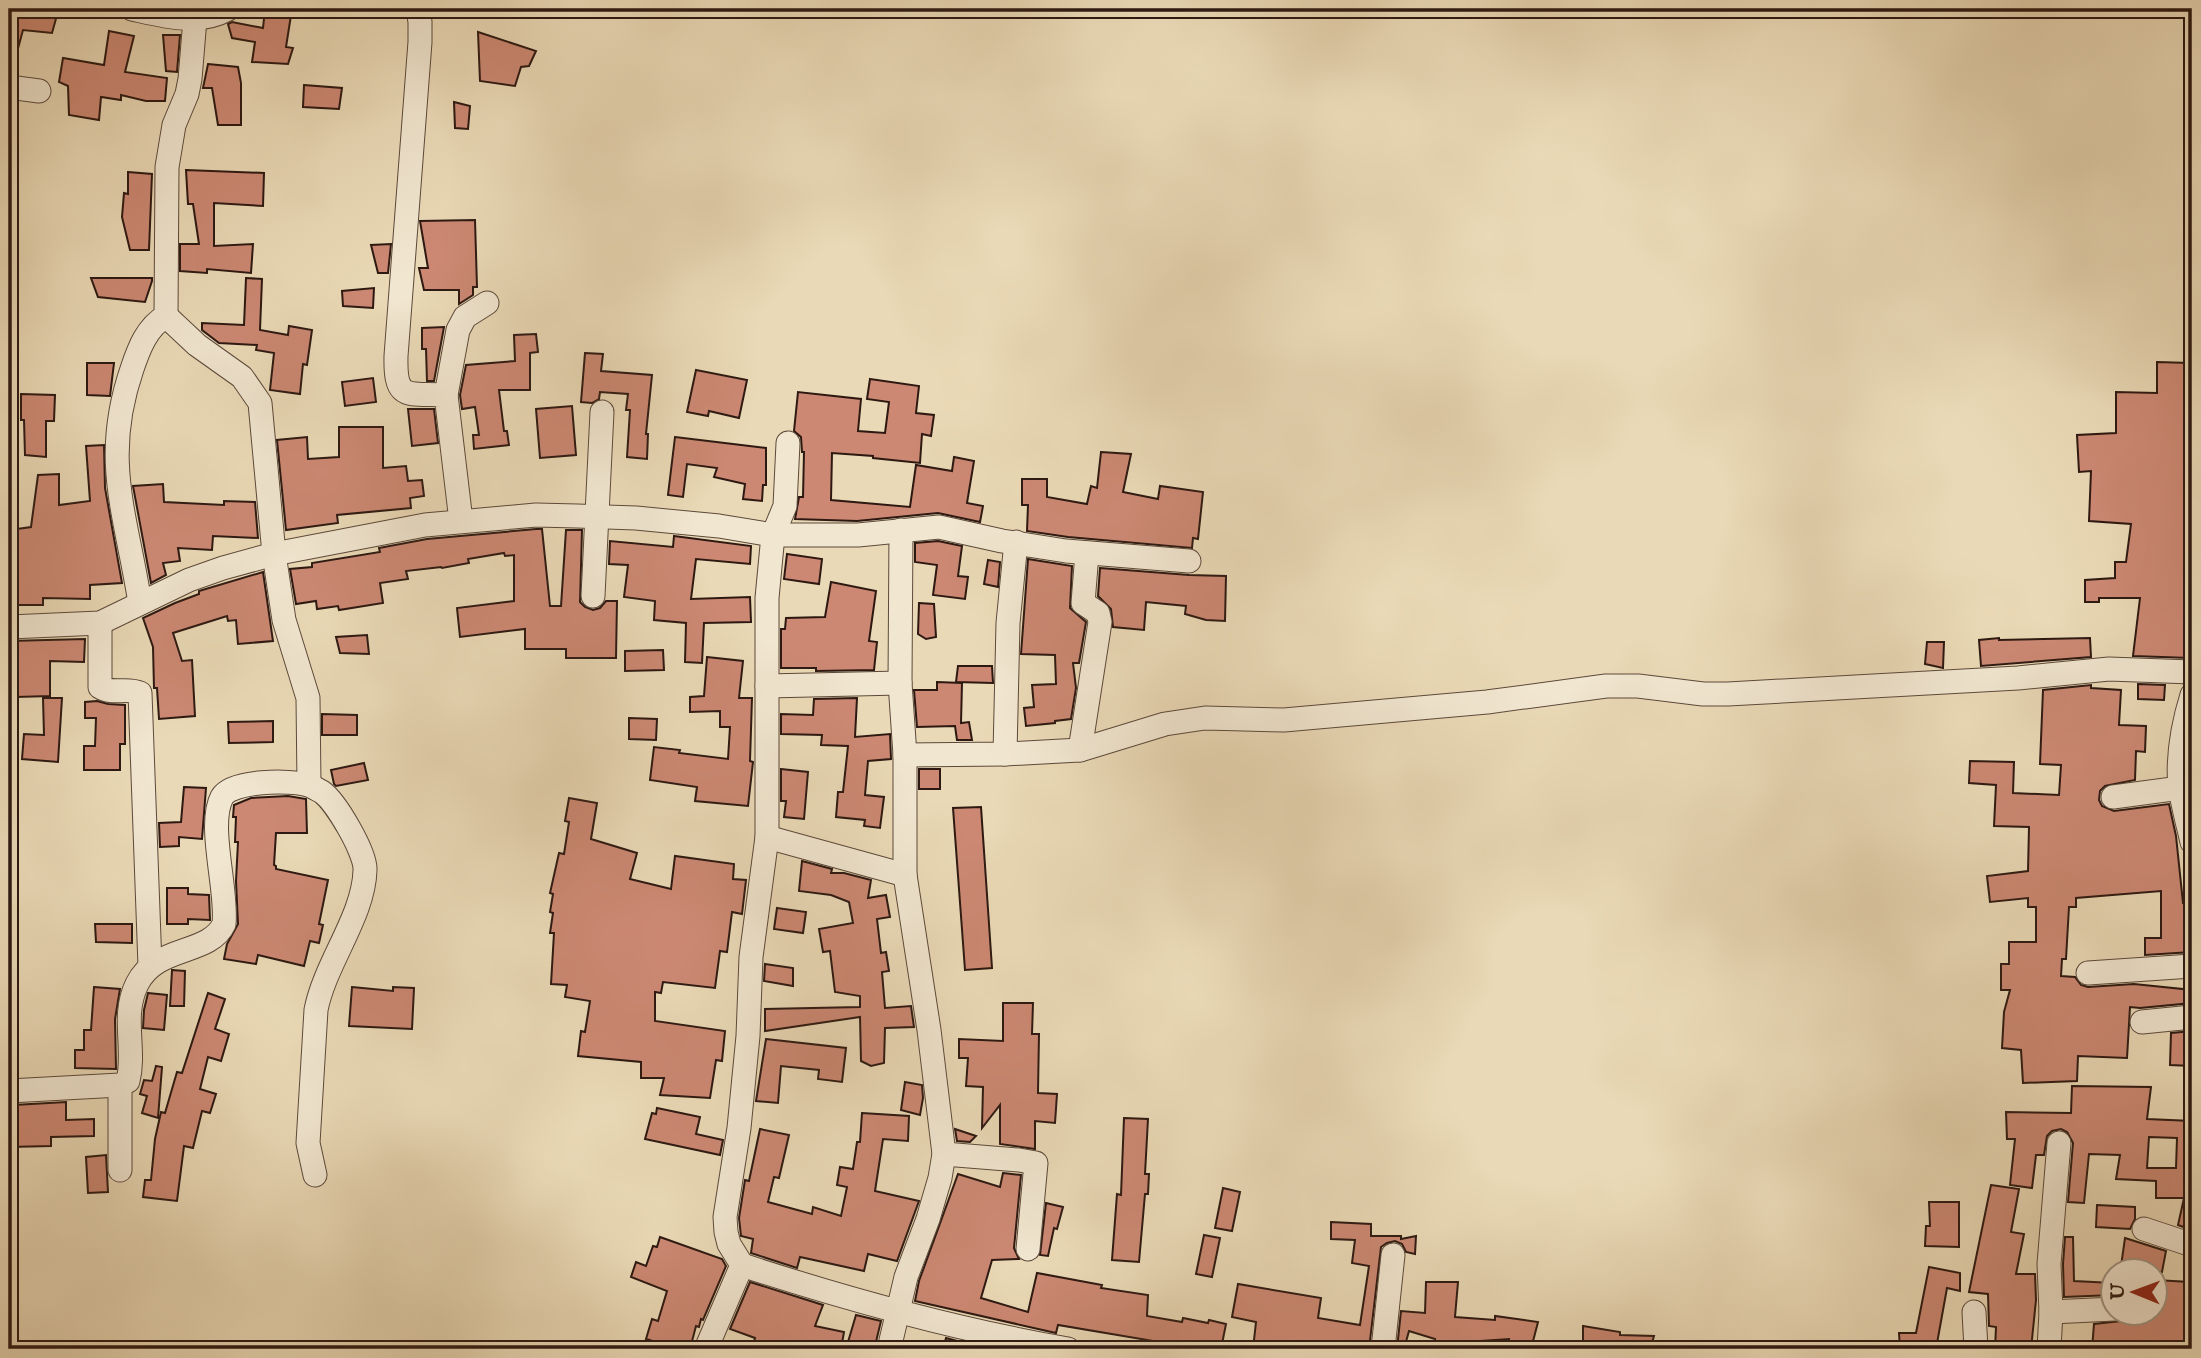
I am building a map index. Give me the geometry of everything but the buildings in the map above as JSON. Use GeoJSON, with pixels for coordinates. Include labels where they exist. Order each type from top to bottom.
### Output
{"type":"FeatureCollection","features":[{"type":"Feature","properties":{"kind":"street"},"geometry":{"type":"LineString","coordinates":[[132,9],[195,19],[210,17],[229,9]]}},
{"type":"Feature","properties":{"kind":"street"},"geometry":{"type":"LineString","coordinates":[[418,9],[421,22],[420,43],[396,380],[406,393],[446,395]]}},
{"type":"Feature","properties":{"kind":"street"},"geometry":{"type":"LineString","coordinates":[[195,19],[190,79],[174,125],[167,167],[166,316],[197,345],[242,377],[258,399],[274,554],[288,639],[307,693],[309,785]]}},
{"type":"Feature","properties":{"kind":"street"},"geometry":{"type":"LineString","coordinates":[[9,86],[39,91]]}},
{"type":"Feature","properties":{"kind":"street"},"geometry":{"type":"LineString","coordinates":[[461,521],[446,395],[458,330],[465,317],[486,303]]}},
{"type":"Feature","properties":{"kind":"street"},"geometry":{"type":"LineString","coordinates":[[140,603],[119,496],[117,425],[125,389],[136,358],[149,331],[156,322],[166,316]]}},
{"type":"Feature","properties":{"kind":"street"},"geometry":{"type":"LineString","coordinates":[[593,596],[602,412]]}},
{"type":"Feature","properties":{"kind":"street"},"geometry":{"type":"LineString","coordinates":[[788,443],[785,502],[773,535],[766,598],[767,837],[751,957],[748,1036],[739,1128],[725,1217],[729,1244],[742,1265],[828,1293],[1018,1345],[1068,1349]]}},
{"type":"Feature","properties":{"kind":"street"},"geometry":{"type":"LineString","coordinates":[[9,627],[100,623],[204,574],[274,554],[425,524],[536,515],[719,526],[773,535],[858,535],[939,527],[1087,553],[1189,561]]}},
{"type":"Feature","properties":{"kind":"street"},"geometry":{"type":"LineString","coordinates":[[889,1349],[906,1277],[934,1201],[944,1154],[929,1030],[905,875],[905,754],[900,683],[901,530]]}},
{"type":"Feature","properties":{"kind":"street"},"geometry":{"type":"LineString","coordinates":[[1005,754],[1008,623],[1016,542]]}},
{"type":"Feature","properties":{"kind":"street"},"geometry":{"type":"LineString","coordinates":[[1080,750],[1100,622],[1098,613],[1083,603],[1087,553]]}},
{"type":"Feature","properties":{"kind":"street"},"geometry":{"type":"LineString","coordinates":[[100,623],[100,687],[110,691],[131,690],[140,693],[150,966]]}},
{"type":"Feature","properties":{"kind":"street"},"geometry":{"type":"LineString","coordinates":[[905,754],[1005,754],[1080,750],[1166,724],[1205,718],[1284,720],[1488,702],[1606,686],[1728,694],[2018,678],[2109,669],[2192,672]]}},
{"type":"Feature","properties":{"kind":"street"},"geometry":{"type":"LineString","coordinates":[[767,686],[900,683]]}},
{"type":"Feature","properties":{"kind":"street"},"geometry":{"type":"LineString","coordinates":[[2192,695],[2183,731],[2180,760],[2180,788],[2192,842]]}},
{"type":"Feature","properties":{"kind":"street"},"geometry":{"type":"LineString","coordinates":[[9,1091],[126,1083],[129,1077],[130,1002],[138,981],[159,959],[215,937],[224,924],[218,817],[220,802],[227,792],[246,784],[309,785],[324,794],[337,811],[349,830],[365,867],[361,895],[319,992],[316,1010],[308,1143],[315,1175]]}},
{"type":"Feature","properties":{"kind":"street"},"geometry":{"type":"LineString","coordinates":[[2113,797],[2180,788]]}},
{"type":"Feature","properties":{"kind":"street"},"geometry":{"type":"LineString","coordinates":[[767,837],[905,875]]}},
{"type":"Feature","properties":{"kind":"street"},"geometry":{"type":"LineString","coordinates":[[2088,973],[2192,966]]}},
{"type":"Feature","properties":{"kind":"street"},"geometry":{"type":"LineString","coordinates":[[2142,1022],[2192,1017]]}},
{"type":"Feature","properties":{"kind":"street"},"geometry":{"type":"LineString","coordinates":[[120,1085],[120,1170]]}},
{"type":"Feature","properties":{"kind":"street"},"geometry":{"type":"LineString","coordinates":[[2049,1349],[2049,1264],[2059,1143]]}},
{"type":"Feature","properties":{"kind":"street"},"geometry":{"type":"LineString","coordinates":[[944,1154],[1036,1163],[1028,1248]]}},
{"type":"Feature","properties":{"kind":"street"},"geometry":{"type":"LineString","coordinates":[[2144,1229],[2192,1245]]}},
{"type":"Feature","properties":{"kind":"street"},"geometry":{"type":"LineString","coordinates":[[1383,1349],[1393,1255]]}},
{"type":"Feature","properties":{"kind":"street"},"geometry":{"type":"LineString","coordinates":[[706,1349],[742,1265]]}},
{"type":"Feature","properties":{"kind":"street"},"geometry":{"type":"LineString","coordinates":[[2051,1312],[2100,1310]]}},
{"type":"Feature","properties":{"kind":"street"},"geometry":{"type":"LineString","coordinates":[[1974,1312],[1976,1349]]}}]}
